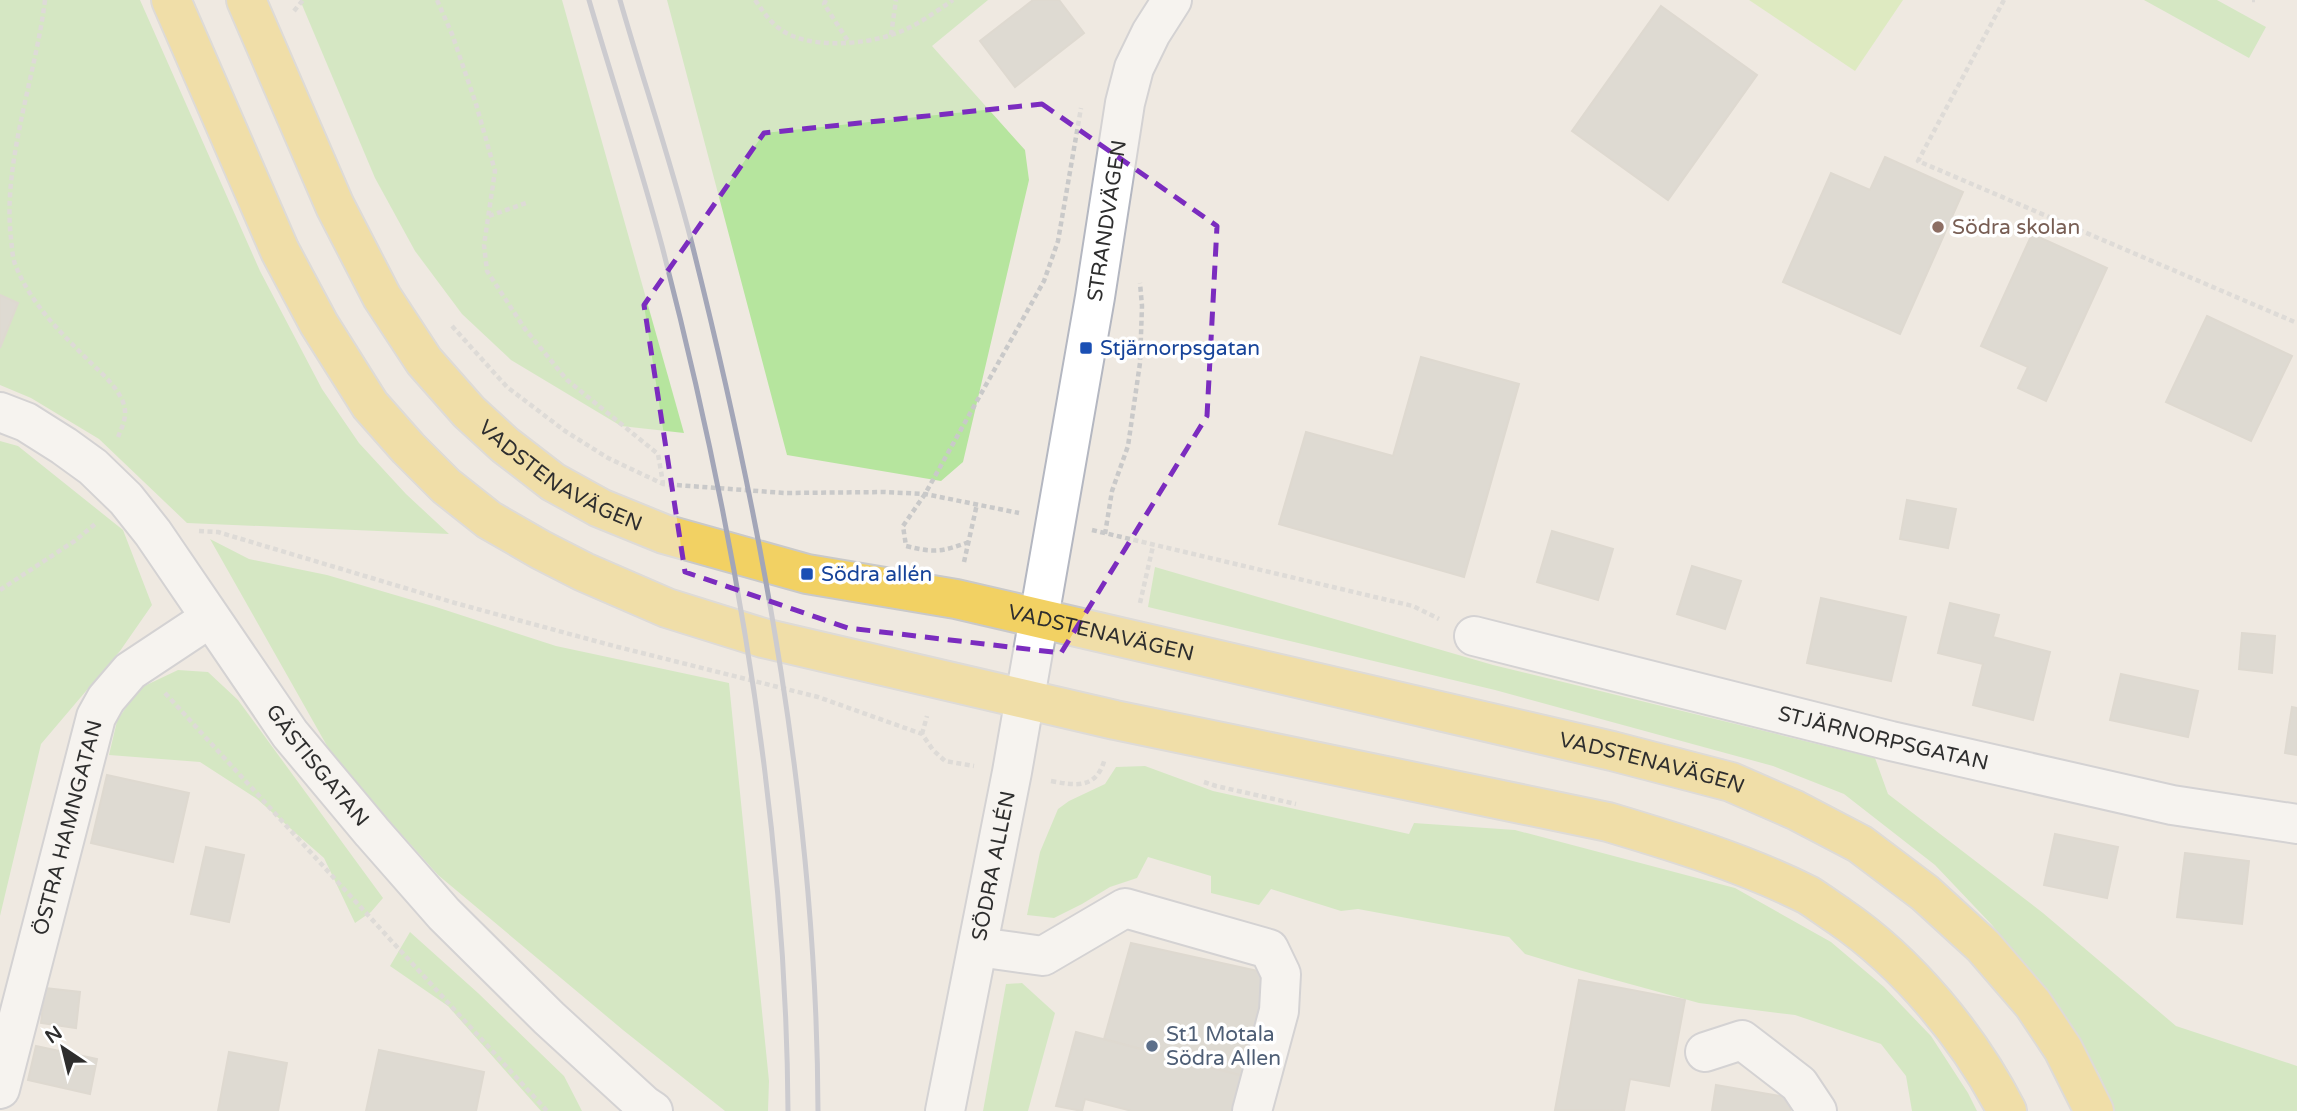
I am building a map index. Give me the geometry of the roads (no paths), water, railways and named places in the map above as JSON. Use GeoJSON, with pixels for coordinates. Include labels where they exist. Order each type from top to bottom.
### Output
{"type":"FeatureCollection","features":[{"type":"Feature","properties":{"kind":"main road"},"geometry":{"type":"LineString","coordinates":[[171,0],[280,251],[319,324],[370,405],[446,486],[489,520],[584,572],[667,608],[763,638],[1025,700],[1608,822],[1677,843],[1753,871],[1810,896],[1861,931],[1907,972],[1952,1026],[1996,1089],[2007,1111]]}},
{"type":"Feature","properties":{"kind":"main road","name":"VADSTENAVÄGEN"},"geometry":{"type":"LineString","coordinates":[[246,0],[335,206],[382,297],[424,361],[470,412],[505,445],[553,482],[600,509],[664,534],[807,574],[956,598],[1731,782],[1795,810],[1860,844],[1925,893],[1983,946],[2033,1004],[2063,1049],[2094,1111]]}},
{"type":"Feature","properties":{"kind":"street","name":"STRANDVÄGEN"},"geometry":{"type":"LineString","coordinates":[[1039,618],[1125,103],[1134,68],[1151,33],[1172,0]]}},
{"type":"Feature","properties":{"kind":"street","name":"GÄSTISGATAN"},"geometry":{"type":"LineString","coordinates":[[0,412],[26,422],[93,467],[126,499],[153,533],[290,734],[390,853],[444,914],[646,1109]]}},
{"type":"Feature","properties":{"kind":"street","name":"ÖSTRA HAMNGATAN"},"geometry":{"type":"LineString","coordinates":[[0,1089],[96,717],[119,682],[139,664],[210,618]]}},
{"type":"Feature","properties":{"kind":"street","name":"SÖDRA ALLÉN"},"geometry":{"type":"LineString","coordinates":[[945,1111],[1039,618]]}},
{"type":"Feature","properties":{"kind":"street","name":"STJÄRNORPSGATAN"},"geometry":{"type":"LineString","coordinates":[[1474,636],[1904,744],[2172,805],[2297,824]]}},
{"type":"Feature","properties":{"kind":"street"},"geometry":{"type":"LineString","coordinates":[[978,947],[1044,956],[1125,908],[1269,949],[1281,974],[1279,1011],[1252,1111]]}},
{"type":"Feature","properties":{"kind":"street"},"geometry":{"type":"LineString","coordinates":[[1705,1052],[1742,1040],[1799,1084],[1817,1111]]}},
{"type":"Feature","properties":{"kind":"railway"},"geometry":{"type":"LineString","coordinates":[[589,0],[662,246],[712,459],[733,566],[767,783],[778,892],[788,1111]]}},
{"type":"Feature","properties":{"kind":"railway"},"geometry":{"type":"LineString","coordinates":[[620,0],[691,240],[763,563],[796,781],[808,891],[818,1111]]}},
{"type":"Feature","properties":{"kind":"place","name":"Södra skolan"},"geometry":{"type":"Point","coordinates":[1938,227]}},
{"type":"Feature","properties":{"kind":"place","name":"Stjärnorpsgatan"},"geometry":{"type":"Point","coordinates":[1086,348]}},
{"type":"Feature","properties":{"kind":"place","name":"Södra allén"},"geometry":{"type":"Point","coordinates":[807,574]}},
{"type":"Feature","properties":{"kind":"place","name":"St1 Motala Södra Allen"},"geometry":{"type":"Point","coordinates":[1152,1046]}}]}
